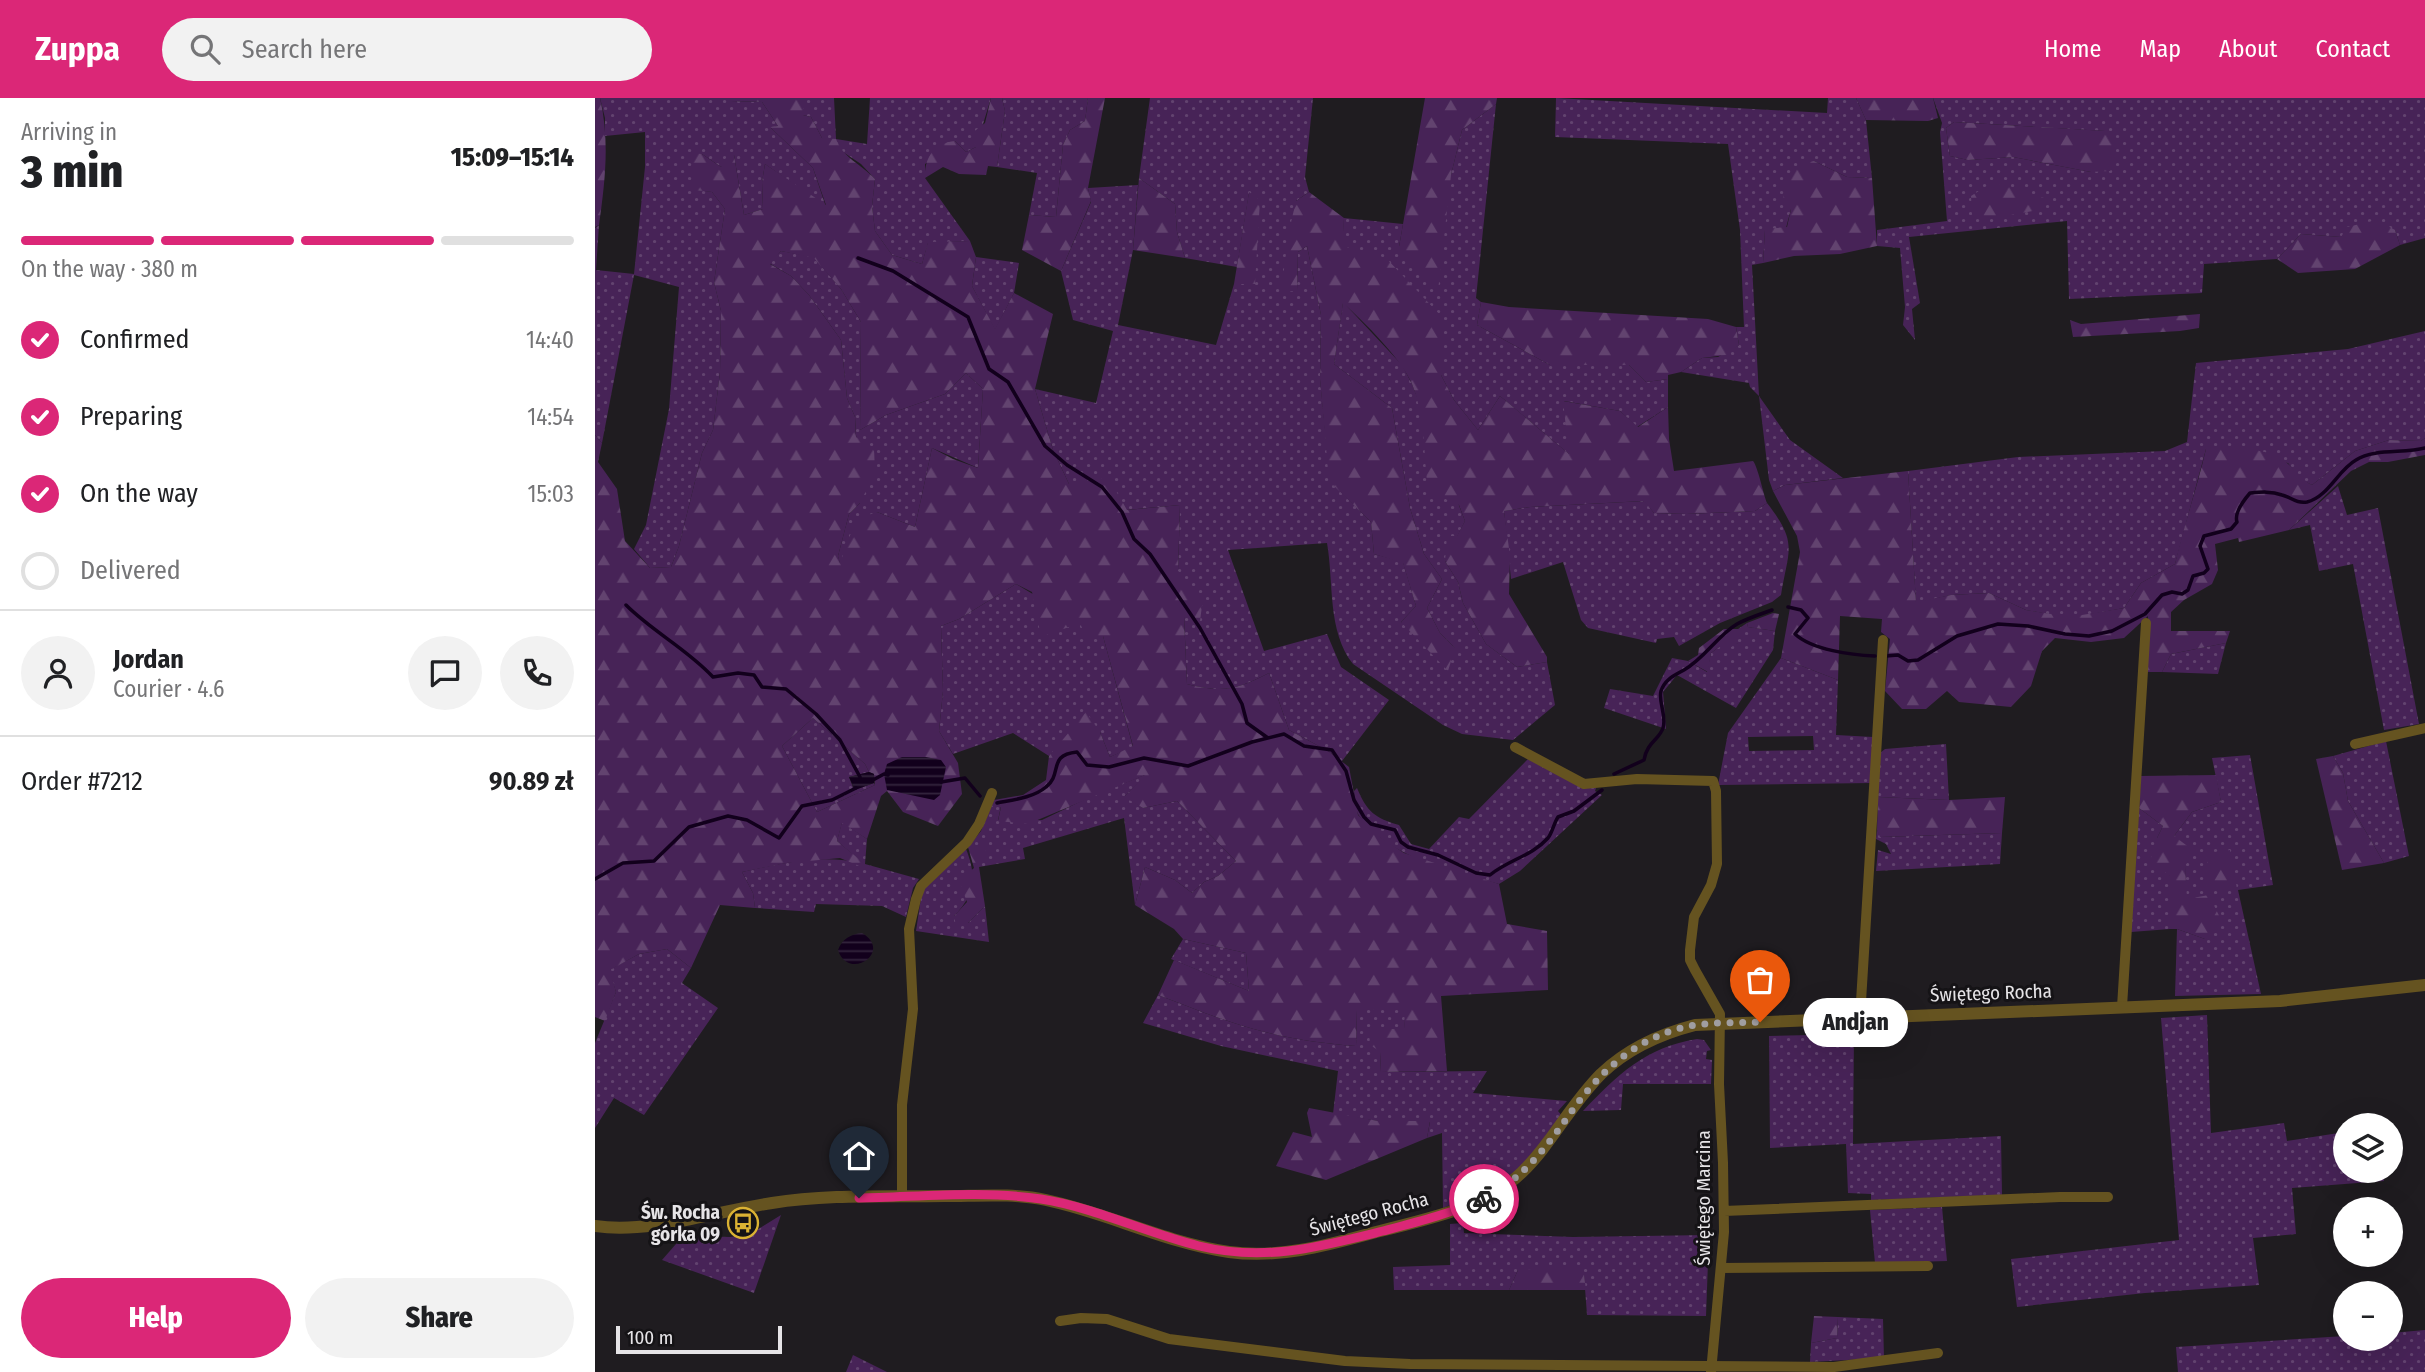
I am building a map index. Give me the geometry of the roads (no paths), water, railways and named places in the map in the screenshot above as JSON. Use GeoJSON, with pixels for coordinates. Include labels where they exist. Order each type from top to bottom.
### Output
{"type":"FeatureCollection","features":[{"type":"Feature","properties":{"kind":"street"},"geometry":{"type":"LineString","coordinates":[[2122,1007],[2146,622]]}},
{"type":"Feature","properties":{"kind":"street"},"geometry":{"type":"LineString","coordinates":[[1860,1018],[1883,640]]}},
{"type":"Feature","properties":{"kind":"street"},"geometry":{"type":"LineString","coordinates":[[2355,744],[2425,728]]}},
{"type":"Feature","properties":{"kind":"street"},"geometry":{"type":"LineString","coordinates":[[1515,747],[1584,784],[1637,779],[1693,779],[1713,782],[1716,791],[1717,864],[1711,885],[1694,917],[1690,960],[1720,1014],[1720,1023]]}},
{"type":"Feature","properties":{"kind":"street"},"geometry":{"type":"LineString","coordinates":[[902,1197],[902,1105],[913,1009],[909,929],[917,891],[967,842],[979,824],[992,793]]}},
{"type":"Feature","properties":{"kind":"street","name":"Świętego Rocha"},"geometry":{"type":"LineString","coordinates":[[595,1226],[637,1227],[800,1199],[993,1196],[1044,1199],[1189,1243],[1229,1252],[1267,1254],[1303,1251],[1465,1208],[1494,1194],[1530,1166],[1589,1088],[1626,1053],[1676,1030],[1695,1025],[2280,1001],[2425,985]]}},
{"type":"Feature","properties":{"kind":"street","name":"Świętego Marcina"},"geometry":{"type":"LineString","coordinates":[[1711,1368],[1724,1211],[1719,1084],[1720,1023]]}},
{"type":"Feature","properties":{"kind":"street"},"geometry":{"type":"LineString","coordinates":[[1724,1211],[2108,1197]]}},
{"type":"Feature","properties":{"kind":"street"},"geometry":{"type":"LineString","coordinates":[[1721,1268],[1928,1266]]}},
{"type":"Feature","properties":{"kind":"street"},"geometry":{"type":"LineString","coordinates":[[1060,1321],[1081,1318],[1107,1319],[1169,1339],[1345,1361],[1410,1364],[1834,1367],[1938,1353]]}},
{"type":"Feature","properties":{"kind":"waterway"},"geometry":{"type":"LineString","coordinates":[[858,258],[893,271],[968,317],[989,369],[1008,382],[1045,446],[1067,465],[1102,487],[1122,512],[1134,539],[1150,554],[1200,628],[1242,704],[1247,723],[1268,738]]}},
{"type":"Feature","properties":{"kind":"waterway"},"geometry":{"type":"LineString","coordinates":[[1886,656],[1898,655],[1908,661],[1918,660],[1957,636],[1998,624],[2089,636],[2112,631],[2145,614],[2162,595],[2172,592],[2182,594],[2188,590],[2193,576],[2208,569],[2200,546],[2204,536],[2231,529],[2237,522],[2240,507],[2250,493],[2274,493],[2307,502],[2321,495],[2350,464],[2364,456],[2425,448]]}},
{"type":"Feature","properties":{"kind":"waterway"},"geometry":{"type":"LineString","coordinates":[[626,605],[713,677],[738,673],[754,675],[762,687],[786,689],[816,714],[840,740],[860,777]]}},
{"type":"Feature","properties":{"kind":"waterway"},"geometry":{"type":"LineString","coordinates":[[1788,607],[1801,610],[1808,618],[1795,634],[1802,639],[1833,651],[1875,656]]}},
{"type":"Feature","properties":{"kind":"waterway"},"geometry":{"type":"LineString","coordinates":[[1614,774],[1644,760],[1648,749],[1661,732],[1664,719],[1660,695],[1668,680],[1691,665],[1737,624],[1772,610]]}},
{"type":"Feature","properties":{"kind":"waterway"},"geometry":{"type":"LineString","coordinates":[[997,803],[1041,791],[1051,782],[1058,761],[1068,754],[1077,752],[1087,765],[1109,767],[1144,758],[1188,766],[1252,742],[1284,734],[1304,746],[1332,750],[1346,771],[1354,800],[1371,824],[1395,830],[1401,842],[1408,847],[1438,855],[1476,873],[1490,875],[1542,844],[1558,817],[1574,811],[1602,790]]}},
{"type":"Feature","properties":{"kind":"waterway"},"geometry":{"type":"LineString","coordinates":[[873,780],[884,774],[888,775]]}},
{"type":"Feature","properties":{"kind":"waterway"},"geometry":{"type":"LineString","coordinates":[[941,782],[965,778],[980,796]]}},
{"type":"Feature","properties":{"kind":"waterway"},"geometry":{"type":"LineString","coordinates":[[595,879],[623,863],[654,861],[689,827],[728,816],[747,820],[779,838],[802,806],[832,800],[856,788]]}},
{"type":"Feature","properties":{"kind":"place","name":"Andjan"},"geometry":{"type":"Point","coordinates":[1760,1022]}},
{"type":"Feature","properties":{"kind":"place","name":"Św. Rocha górka 09"},"geometry":{"type":"Point","coordinates":[743,1223]}}]}
